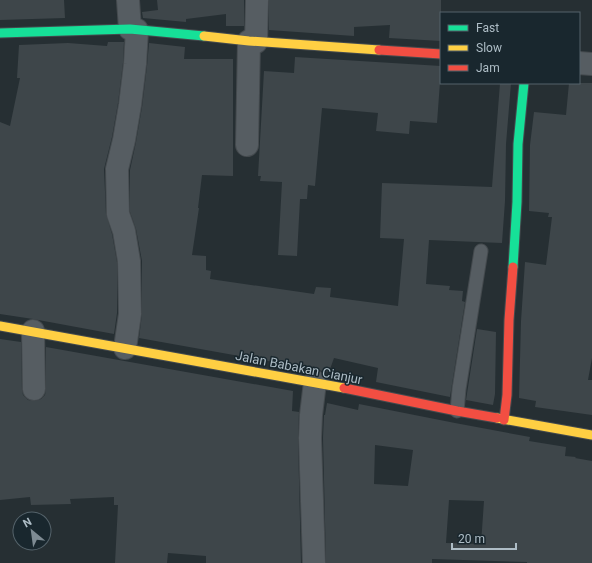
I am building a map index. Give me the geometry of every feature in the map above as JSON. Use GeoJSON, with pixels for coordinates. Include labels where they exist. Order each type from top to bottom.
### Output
{"type":"FeatureCollection","features":[{"type":"Feature","properties":{"kind":"street"},"geometry":{"type":"LineString","coordinates":[[125,348],[130,314],[129,261],[124,231],[118,214],[117,169],[124,140],[135,64],[134,29],[128,0]]}},
{"type":"Feature","properties":{"kind":"street"},"geometry":{"type":"LineString","coordinates":[[247,145],[252,42],[257,0]]}},
{"type":"Feature","properties":{"kind":"street"},"geometry":{"type":"LineString","coordinates":[[0,33],[134,29],[252,42],[440,54]]}},
{"type":"Feature","properties":{"kind":"street"},"geometry":{"type":"LineString","coordinates":[[580,63],[592,64]]}},
{"type":"Feature","properties":{"kind":"street"},"geometry":{"type":"LineString","coordinates":[[504,420],[507,395],[509,320],[517,202],[518,144],[524,84]]}},
{"type":"Feature","properties":{"kind":"street","name":"Jalan Babakan Cianjur"},"geometry":{"type":"LineString","coordinates":[[0,326],[315,382],[504,420],[592,435]]}},
{"type":"Feature","properties":{"kind":"street"},"geometry":{"type":"LineString","coordinates":[[33,331],[34,389]]}},
{"type":"Feature","properties":{"kind":"street"},"geometry":{"type":"LineString","coordinates":[[314,563],[310,438],[315,382]]}},
{"type":"Feature","properties":{"kind":"lane"},"geometry":{"type":"LineString","coordinates":[[457,411],[459,389],[481,251]]}},
{"type":"Feature","properties":{"kind":"building"},"geometry":{"type":"Polygon","coordinates":[[[0,0],[64,0],[65,18],[0,20],[0,0]]]}},
{"type":"Feature","properties":{"kind":"building"},"geometry":{"type":"Polygon","coordinates":[[[157,0],[244,0],[244,26],[226,26],[226,14],[186,19],[186,22],[143,18],[142,12],[158,10],[157,0]]]}},
{"type":"Feature","properties":{"kind":"building"},"geometry":{"type":"Polygon","coordinates":[[[269,0],[441,0],[440,41],[389,38],[390,25],[354,27],[354,36],[269,30],[269,0]]]}},
{"type":"Feature","properties":{"kind":"building"},"geometry":{"type":"Polygon","coordinates":[[[108,42],[124,42],[118,103],[104,169],[106,214],[112,234],[117,262],[117,313],[114,334],[0,314],[0,122],[10,126],[20,78],[17,78],[19,45],[68,43],[107,46],[108,42]]]}},
{"type":"Feature","properties":{"kind":"building"},"geometry":{"type":"Polygon","coordinates":[[[149,43],[185,47],[184,59],[233,59],[233,176],[202,175],[192,255],[206,256],[206,270],[211,271],[210,279],[314,294],[316,287],[331,288],[330,297],[398,306],[404,239],[380,238],[382,183],[492,187],[500,84],[511,84],[506,144],[505,201],[502,243],[429,240],[426,284],[450,286],[449,290],[463,291],[462,301],[465,302],[450,397],[376,382],[378,368],[334,358],[329,372],[139,338],[142,314],[142,261],[136,229],[130,212],[130,170],[142,107],[149,43]]]}},
{"type":"Feature","properties":{"kind":"building"},"geometry":{"type":"Polygon","coordinates":[[[295,57],[440,66],[437,123],[410,121],[409,134],[376,131],[378,113],[322,108],[315,186],[308,185],[307,199],[300,199],[297,256],[278,255],[282,182],[260,181],[261,176],[258,176],[264,71],[294,73],[295,57]]]}},
{"type":"Feature","properties":{"kind":"building"},"geometry":{"type":"Polygon","coordinates":[[[592,83],[592,358],[588,380],[592,380],[592,415],[535,407],[536,401],[519,398],[521,321],[525,262],[546,265],[552,217],[548,217],[549,213],[529,211],[530,145],[534,112],[566,115],[569,84],[592,83]]]}},
{"type":"Feature","properties":{"kind":"building"},"geometry":{"type":"Polygon","coordinates":[[[477,329],[496,332],[495,394],[493,405],[466,400],[477,329]]]}},
{"type":"Feature","properties":{"kind":"building"},"geometry":{"type":"Polygon","coordinates":[[[0,339],[21,342],[22,390],[23,395],[28,400],[34,401],[41,399],[45,395],[46,347],[293,391],[292,411],[299,412],[298,438],[301,563],[206,563],[206,556],[168,553],[167,563],[115,563],[118,505],[114,505],[114,497],[70,499],[71,504],[31,505],[30,497],[0,500],[0,339]]]}},
{"type":"Feature","properties":{"kind":"building"},"geometry":{"type":"Polygon","coordinates":[[[327,403],[358,410],[359,404],[530,437],[529,441],[566,447],[565,456],[592,461],[592,563],[527,563],[432,559],[432,563],[326,563],[323,438],[327,403]],[[375,445],[374,484],[408,486],[413,450],[375,445]],[[449,500],[446,543],[481,544],[484,501],[449,500]]]}},
{"type":"Feature","properties":{"kind":"traffic: fast"},"geometry":{"type":"LineString","coordinates":[[0,33],[130,29],[204,36]]}},
{"type":"Feature","properties":{"kind":"traffic: fast"},"geometry":{"type":"LineString","coordinates":[[513,267],[517,202],[518,144],[524,84]]}},
{"type":"Feature","properties":{"kind":"traffic: slow"},"geometry":{"type":"LineString","coordinates":[[204,36],[249,41],[379,50]]}},
{"type":"Feature","properties":{"kind":"traffic: slow"},"geometry":{"type":"LineString","coordinates":[[0,326],[344,388]]}},
{"type":"Feature","properties":{"kind":"traffic: slow"},"geometry":{"type":"LineString","coordinates":[[497,418],[592,435]]}},
{"type":"Feature","properties":{"kind":"traffic: jam"},"geometry":{"type":"LineString","coordinates":[[379,50],[440,54]]}},
{"type":"Feature","properties":{"kind":"traffic: jam"},"geometry":{"type":"LineString","coordinates":[[504,420],[507,395],[509,320],[513,267]]}},
{"type":"Feature","properties":{"kind":"traffic: jam"},"geometry":{"type":"LineString","coordinates":[[344,388],[497,418]]}}]}
